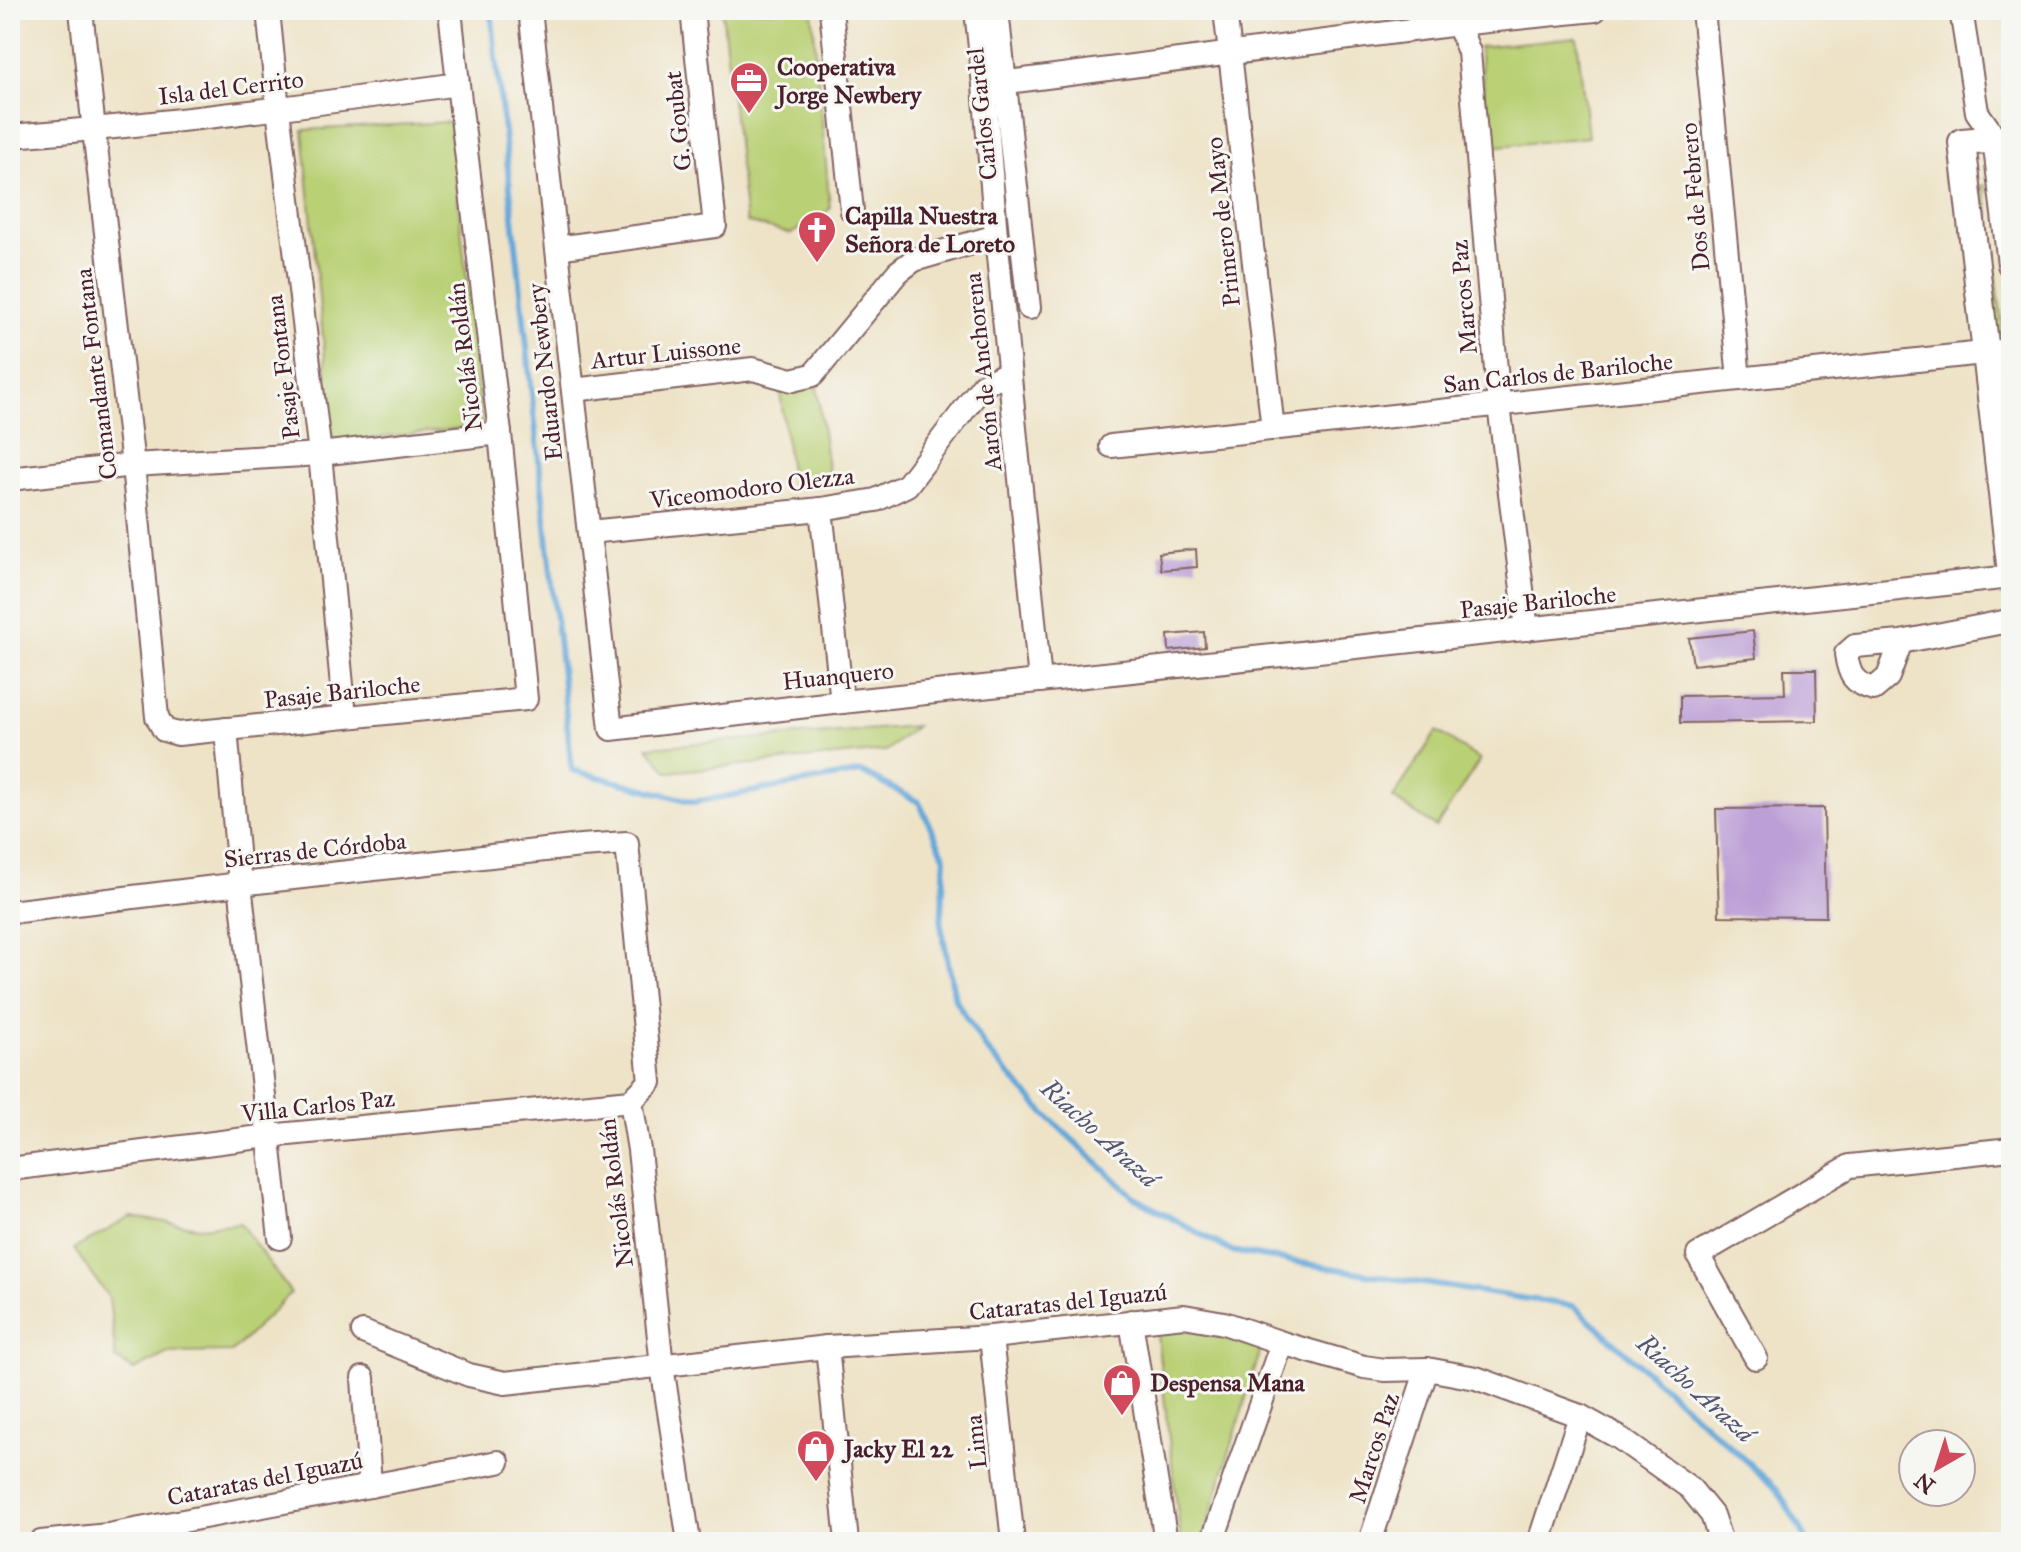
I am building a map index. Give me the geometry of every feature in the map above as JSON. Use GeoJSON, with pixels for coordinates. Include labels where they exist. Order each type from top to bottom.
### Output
{"type":"FeatureCollection","features":[{"type":"Feature","properties":{"kind":"main road"},"geometry":{"type":"LineString","coordinates":[[2011,264],[2004,138],[1962,142],[1998,352],[2011,575]]}},
{"type":"Feature","properties":{"kind":"main road"},"geometry":{"type":"LineString","coordinates":[[1966,174],[2005,170]]}},
{"type":"Feature","properties":{"kind":"street","name":"Comandante Fontana"},"geometry":{"type":"LineString","coordinates":[[81,10],[133,465],[157,717],[164,730]]}},
{"type":"Feature","properties":{"kind":"street","name":"Pasaje Fontana"},"geometry":{"type":"LineString","coordinates":[[268,10],[320,454],[345,717]]}},
{"type":"Feature","properties":{"kind":"street","name":"Nicolás Roldán"},"geometry":{"type":"LineString","coordinates":[[450,10],[500,433],[526,699]]}},
{"type":"Feature","properties":{"kind":"street","name":"Eduardo Newbery"},"geometry":{"type":"LineString","coordinates":[[530,10],[611,729]]}},
{"type":"Feature","properties":{"kind":"street","name":"G. Goubat"},"geometry":{"type":"LineString","coordinates":[[557,248],[715,226],[692,10]]}},
{"type":"Feature","properties":{"kind":"street"},"geometry":{"type":"LineString","coordinates":[[831,10],[852,211]]}},
{"type":"Feature","properties":{"kind":"street","name":"Aarón de Anchorena"},"geometry":{"type":"LineString","coordinates":[[976,10],[994,84],[996,236],[1040,681]]}},
{"type":"Feature","properties":{"kind":"street","name":"Carlos Gardel"},"geometry":{"type":"LineString","coordinates":[[997,10],[994,84],[1029,308]]}},
{"type":"Feature","properties":{"kind":"street","name":"Primero de Mayo"},"geometry":{"type":"LineString","coordinates":[[1225,10],[1273,429]]}},
{"type":"Feature","properties":{"kind":"street"},"geometry":{"type":"LineString","coordinates":[[994,84],[1230,53],[1457,17],[1595,10]]}},
{"type":"Feature","properties":{"kind":"street","name":"Dos de Febrero"},"geometry":{"type":"LineString","coordinates":[[1703,10],[1739,379]]}},
{"type":"Feature","properties":{"kind":"street"},"geometry":{"type":"LineString","coordinates":[[1961,10],[1977,112],[1962,142]]}},
{"type":"Feature","properties":{"kind":"street","name":"Marcos Paz"},"geometry":{"type":"LineString","coordinates":[[1457,17],[1469,52],[1499,405],[1527,629]]}},
{"type":"Feature","properties":{"kind":"street","name":"Isla del Cerrito"},"geometry":{"type":"LineString","coordinates":[[10,136],[94,130],[278,109],[458,84]]}},
{"type":"Feature","properties":{"kind":"street"},"geometry":{"type":"LineString","coordinates":[[1977,112],[2004,138]]}},
{"type":"Feature","properties":{"kind":"street","name":"Artur Luissone"},"geometry":{"type":"LineString","coordinates":[[573,390],[753,369],[792,380],[813,375],[898,272],[914,260],[996,236]]}},
{"type":"Feature","properties":{"kind":"street","name":"San Carlos de Bariloche"},"geometry":{"type":"LineString","coordinates":[[1111,446],[1998,352]]}},
{"type":"Feature","properties":{"kind":"street","name":"Viceomodoro Olezza"},"geometry":{"type":"LineString","coordinates":[[589,532],[821,509],[876,500],[907,485],[983,385],[1009,372]]}},
{"type":"Feature","properties":{"kind":"street"},"geometry":{"type":"LineString","coordinates":[[10,479],[133,465],[320,454],[500,433]]}},
{"type":"Feature","properties":{"kind":"street"},"geometry":{"type":"LineString","coordinates":[[821,509],[842,702]]}},
{"type":"Feature","properties":{"kind":"street","name":"Pasaje Bariloche"},"geometry":{"type":"LineString","coordinates":[[1071,677],[2011,575]]}},
{"type":"Feature","properties":{"kind":"street"},"geometry":{"type":"LineString","coordinates":[[1901,642],[2011,622]]}},
{"type":"Feature","properties":{"kind":"street","name":"Huanquero"},"geometry":{"type":"LineString","coordinates":[[611,729],[1071,677]]}},
{"type":"Feature","properties":{"kind":"street","name":"Pasaje Bariloche"},"geometry":{"type":"LineString","coordinates":[[164,730],[178,734],[526,699]]}},
{"type":"Feature","properties":{"kind":"street"},"geometry":{"type":"LineString","coordinates":[[226,729],[240,884],[280,1238]]}},
{"type":"Feature","properties":{"kind":"street","name":"Nicolás Roldán"},"geometry":{"type":"LineString","coordinates":[[627,843],[650,1082],[631,1101],[662,1366],[689,1542]]}},
{"type":"Feature","properties":{"kind":"street","name":"Sierras de Córdoba"},"geometry":{"type":"LineString","coordinates":[[10,912],[627,843]]}},
{"type":"Feature","properties":{"kind":"street","name":"Villa Carlos Paz"},"geometry":{"type":"LineString","coordinates":[[10,1169],[268,1136],[631,1101]]}},
{"type":"Feature","properties":{"kind":"street"},"geometry":{"type":"LineString","coordinates":[[1756,1358],[1698,1255],[1850,1166],[2011,1149]]}},
{"type":"Feature","properties":{"kind":"street","name":"Cataratas del Iguazú"},"geometry":{"type":"LineString","coordinates":[[363,1332],[469,1375],[505,1383],[827,1347],[991,1337],[1184,1316],[1224,1323],[1364,1367],[1427,1369],[1476,1378],[1580,1416],[1618,1437],[1690,1488],[1712,1515],[1721,1542]]}},
{"type":"Feature","properties":{"kind":"street"},"geometry":{"type":"LineString","coordinates":[[1131,1321],[1166,1542]]}},
{"type":"Feature","properties":{"kind":"street","name":"Lima"},"geometry":{"type":"LineString","coordinates":[[991,1337],[1013,1542]]}},
{"type":"Feature","properties":{"kind":"street"},"geometry":{"type":"LineString","coordinates":[[1212,1542],[1282,1343]]}},
{"type":"Feature","properties":{"kind":"street"},"geometry":{"type":"LineString","coordinates":[[827,1347],[847,1542]]}},
{"type":"Feature","properties":{"kind":"street","name":"Marcos Paz"},"geometry":{"type":"LineString","coordinates":[[1370,1542],[1427,1369]]}},
{"type":"Feature","properties":{"kind":"street"},"geometry":{"type":"LineString","coordinates":[[363,1378],[370,1486]]}},
{"type":"Feature","properties":{"kind":"street"},"geometry":{"type":"LineString","coordinates":[[1539,1542],[1580,1416]]}},
{"type":"Feature","properties":{"kind":"street","name":"Cataratas del Iguazú"},"geometry":{"type":"LineString","coordinates":[[41,1542],[108,1535],[498,1462]]}},
{"type":"Feature","properties":{"kind":"green space"},"geometry":{"type":"Polygon","coordinates":[[[722,10],[812,10],[830,209],[791,234],[746,222],[722,10]]]}},
{"type":"Feature","properties":{"kind":"green space"},"geometry":{"type":"Polygon","coordinates":[[[1577,37],[1588,137],[1490,147],[1479,47],[1577,37]]]}},
{"type":"Feature","properties":{"kind":"green space"},"geometry":{"type":"Polygon","coordinates":[[[450,122],[482,426],[333,443],[303,130],[450,122]]]}},
{"type":"Feature","properties":{"kind":"green space"},"geometry":{"type":"Polygon","coordinates":[[[1985,185],[2003,331],[1997,332],[1980,186],[1985,185]]]}},
{"type":"Feature","properties":{"kind":"green space"},"geometry":{"type":"Polygon","coordinates":[[[817,387],[830,484],[792,488],[780,391],[817,387]]]}},
{"type":"Feature","properties":{"kind":"green space"},"geometry":{"type":"Polygon","coordinates":[[[916,726],[886,751],[668,772],[648,747],[916,726]]]}},
{"type":"Feature","properties":{"kind":"green space"},"geometry":{"type":"Polygon","coordinates":[[[1437,731],[1480,760],[1436,827],[1393,798],[1437,731]]]}},
{"type":"Feature","properties":{"kind":"green space"},"geometry":{"type":"Polygon","coordinates":[[[131,1217],[199,1227],[240,1223],[291,1293],[232,1352],[168,1353],[134,1370],[116,1359],[109,1298],[74,1249],[131,1217]]]}},
{"type":"Feature","properties":{"kind":"green space"},"geometry":{"type":"Polygon","coordinates":[[[1156,1327],[1199,1331],[1261,1349],[1202,1542],[1181,1542],[1156,1327]]]}},
{"type":"Feature","properties":{"kind":"building"},"geometry":{"type":"Polygon","coordinates":[[[1196,549],[1197,567],[1161,570],[1159,553],[1196,549]]]}},
{"type":"Feature","properties":{"kind":"building"},"geometry":{"type":"Polygon","coordinates":[[[1753,631],[1756,658],[1693,665],[1689,638],[1753,631]]]}},
{"type":"Feature","properties":{"kind":"building"},"geometry":{"type":"Polygon","coordinates":[[[1204,632],[1205,647],[1169,651],[1168,635],[1204,632]]]}},
{"type":"Feature","properties":{"kind":"building"},"geometry":{"type":"Polygon","coordinates":[[[1784,669],[1816,669],[1817,721],[1680,723],[1680,696],[1785,694],[1784,669]]]}},
{"type":"Feature","properties":{"kind":"building"},"geometry":{"type":"Polygon","coordinates":[[[1824,808],[1826,917],[1719,916],[1716,809],[1824,808]]]}},
{"type":"Feature","properties":{"kind":"waterway","name":"Riacho Arazá"},"geometry":{"type":"LineString","coordinates":[[491,10],[572,770],[694,802],[861,772],[919,802],[945,858],[941,925],[955,999],[986,1049],[1045,1114],[1135,1198],[1231,1251],[1574,1306],[1777,1489],[1808,1542]]}},
{"type":"Feature","properties":{"kind":"place","name":"Cooperativa Jorge Newbery"},"geometry":{"type":"Point","coordinates":[749,115]}},
{"type":"Feature","properties":{"kind":"place","name":"Capilla Nuestra Señora de Loreto"},"geometry":{"type":"Point","coordinates":[817,264]}},
{"type":"Feature","properties":{"kind":"place","name":"Despensa Mana"},"geometry":{"type":"Point","coordinates":[1122,1417]}},
{"type":"Feature","properties":{"kind":"place","name":"Jacky El 22"},"geometry":{"type":"Point","coordinates":[816,1483]}}]}
